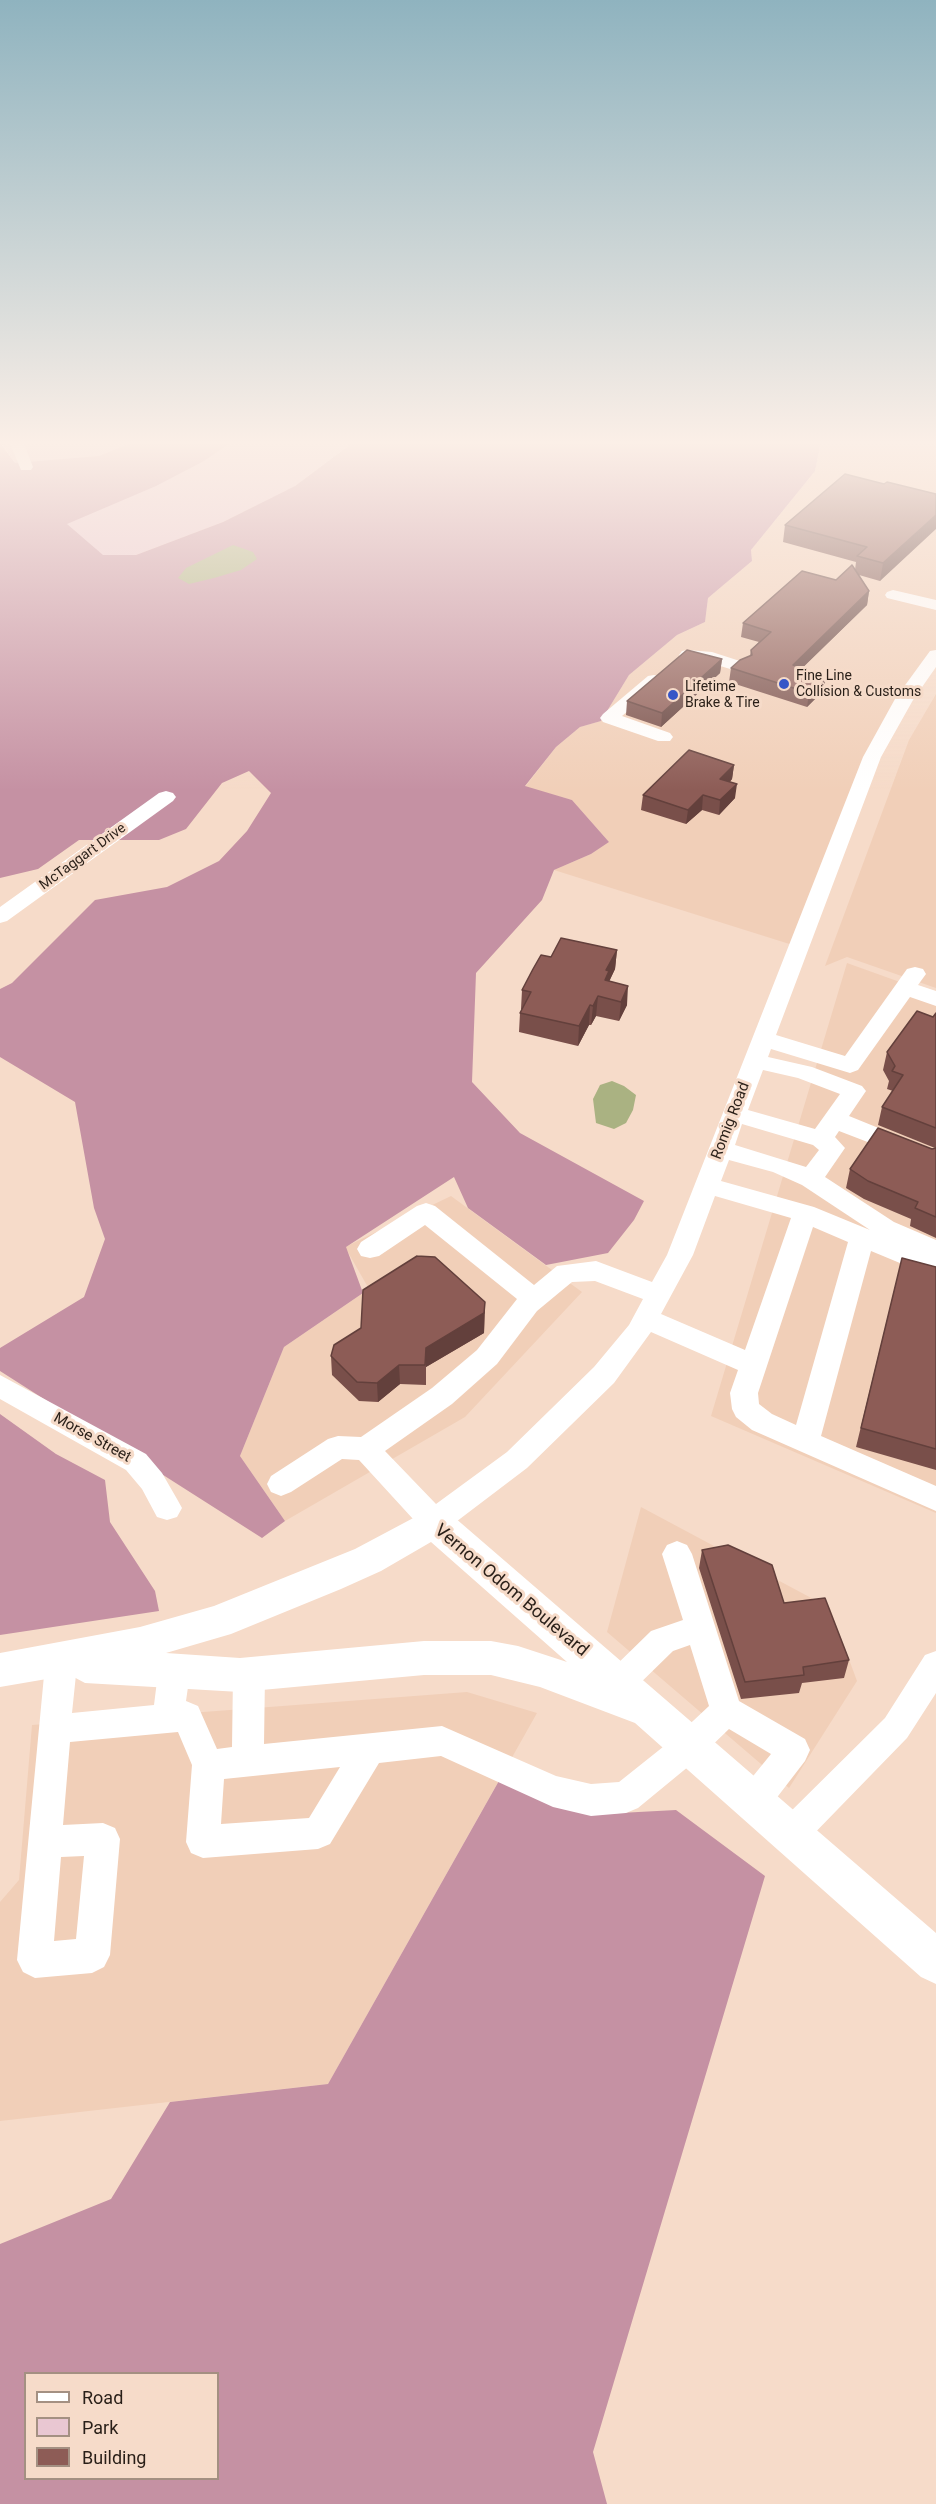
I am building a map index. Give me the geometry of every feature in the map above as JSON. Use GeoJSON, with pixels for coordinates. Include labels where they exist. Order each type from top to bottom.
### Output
{"type":"FeatureCollection","features":[{"type":"Feature","properties":{"kind":"main road","name":"Vernon Odom Boulevard"},"geometry":{"type":"LineString","coordinates":[[0,1670],[54,1664],[140,1644],[218,1622],[328,1578],[377,1555],[434,1522],[936,1962]]}},
{"type":"Feature","properties":{"kind":"main road"},"geometry":{"type":"LineString","coordinates":[[54,1664],[249,1675],[424,1658],[491,1658],[544,1671],[652,1713]]}},
{"type":"Feature","properties":{"kind":"street"},"geometry":{"type":"LineString","coordinates":[[893,595],[936,605]]}},
{"type":"Feature","properties":{"kind":"street"},"geometry":{"type":"LineString","coordinates":[[664,736],[609,718],[680,658],[699,655],[740,667]]}},
{"type":"Feature","properties":{"kind":"street","name":"Romig Road"},"geometry":{"type":"LineString","coordinates":[[434,1522],[493,1479],[553,1428],[604,1375],[653,1307],[680,1255],[872,757],[904,699],[936,655]]}},
{"type":"Feature","properties":{"kind":"street","name":"McTaggart Drive"},"geometry":{"type":"LineString","coordinates":[[0,917],[166,797]]}},
{"type":"Feature","properties":{"kind":"street"},"geometry":{"type":"LineString","coordinates":[[763,1039],[850,1065],[910,981],[936,999]]}},
{"type":"Feature","properties":{"kind":"street"},"geometry":{"type":"LineString","coordinates":[[754,1061],[804,1072],[854,1091],[828,1130],[833,1148],[812,1179]]}},
{"type":"Feature","properties":{"kind":"street"},"geometry":{"type":"LineString","coordinates":[[734,1113],[828,1130],[928,1157]]}},
{"type":"Feature","properties":{"kind":"street"},"geometry":{"type":"LineString","coordinates":[[720,1149],[781,1166],[812,1179],[885,1228],[936,1250]]}},
{"type":"Feature","properties":{"kind":"street"},"geometry":{"type":"LineString","coordinates":[[706,1185],[804,1213],[936,1269]]}},
{"type":"Feature","properties":{"kind":"street"},"geometry":{"type":"LineString","coordinates":[[370,1249],[426,1212],[534,1299]]}},
{"type":"Feature","properties":{"kind":"street"},"geometry":{"type":"LineString","coordinates":[[804,1213],[744,1394],[746,1409],[762,1422],[936,1499]]}},
{"type":"Feature","properties":{"kind":"street"},"geometry":{"type":"LineString","coordinates":[[806,1442],[862,1237]]}},
{"type":"Feature","properties":{"kind":"street"},"geometry":{"type":"LineString","coordinates":[[281,1484],[338,1448],[366,1449],[442,1396],[487,1357],[534,1299],[566,1273],[581,1270],[596,1271],[753,1365]]}},
{"type":"Feature","properties":{"kind":"street","name":"Morse Street"},"geometry":{"type":"LineString","coordinates":[[0,1386],[136,1462],[152,1481],[167,1508]]}},
{"type":"Feature","properties":{"kind":"street"},"geometry":{"type":"LineString","coordinates":[[366,1449],[434,1522]]}},
{"type":"Feature","properties":{"kind":"street"},"geometry":{"type":"LineString","coordinates":[[677,1554],[726,1710],[794,1750],[753,1802]]}},
{"type":"Feature","properties":{"kind":"street"},"geometry":{"type":"LineString","coordinates":[[619,1683],[662,1641],[700,1628]]}},
{"type":"Feature","properties":{"kind":"street"},"geometry":{"type":"LineString","coordinates":[[45,1842],[55,1729],[54,1664]]}},
{"type":"Feature","properties":{"kind":"street"},"geometry":{"type":"LineString","coordinates":[[791,1834],[896,1728],[936,1665]]}},
{"type":"Feature","properties":{"kind":"street"},"geometry":{"type":"LineString","coordinates":[[168,1718],[174,1672]]}},
{"type":"Feature","properties":{"kind":"street"},"geometry":{"type":"LineString","coordinates":[[248,1761],[249,1675]]}},
{"type":"Feature","properties":{"kind":"street"},"geometry":{"type":"LineString","coordinates":[[208,1765],[442,1741],[553,1791],[591,1800],[626,1797],[689,1746],[726,1710]]}},
{"type":"Feature","properties":{"kind":"street"},"geometry":{"type":"LineString","coordinates":[[55,1729],[187,1716],[208,1765],[203,1842],[318,1833],[369,1749]]}},
{"type":"Feature","properties":{"kind":"shaded area"},"geometry":{"type":"Polygon","coordinates":[[[0,558],[752,558],[752,561],[708,598],[705,622],[677,635],[629,675],[601,721],[580,727],[556,747],[525,786],[572,800],[609,842],[591,854],[554,870],[542,900],[476,973],[472,1082],[520,1133],[644,1201],[634,1220],[608,1253],[546,1265],[468,1208],[454,1177],[346,1247],[363,1293],[284,1347],[240,1456],[285,1521],[262,1538],[0,1371],[0,1348],[84,1297],[105,1239],[94,1208],[75,1102],[0,1057],[0,989],[12,983],[95,900],[167,887],[219,861],[247,831],[271,793],[249,771],[222,783],[186,829],[159,840],[79,840],[38,869],[0,878],[0,558]]]}},
{"type":"Feature","properties":{"kind":"shaded area"},"geometry":{"type":"Polygon","coordinates":[[[207,558],[257,559],[241,570],[189,584],[178,578],[186,568],[207,558]]]}},
{"type":"Feature","properties":{"kind":"shaded area"},"geometry":{"type":"Polygon","coordinates":[[[752,558],[936,558],[936,655],[904,699],[799,947],[554,870],[591,854],[609,842],[572,800],[525,787],[556,747],[580,727],[601,721],[629,675],[677,635],[705,622],[708,598],[752,561],[752,558]]]}},
{"type":"Feature","properties":{"kind":"shaded area"},"geometry":{"type":"Polygon","coordinates":[[[936,694],[936,988],[847,957],[825,966],[909,740],[936,694]]]}},
{"type":"Feature","properties":{"kind":"shaded area"},"geometry":{"type":"Polygon","coordinates":[[[847,963],[936,995],[936,1513],[711,1416],[847,963]]]}},
{"type":"Feature","properties":{"kind":"shaded area"},"geometry":{"type":"Polygon","coordinates":[[[612,1081],[636,1095],[633,1110],[626,1123],[614,1129],[596,1123],[593,1099],[600,1085],[612,1081]]]}},
{"type":"Feature","properties":{"kind":"shaded area"},"geometry":{"type":"Polygon","coordinates":[[[451,1196],[582,1292],[465,1417],[285,1521],[240,1456],[284,1347],[369,1289],[345,1247],[451,1196]]]}},
{"type":"Feature","properties":{"kind":"shaded area"},"geometry":{"type":"Polygon","coordinates":[[[0,1414],[56,1454],[105,1480],[110,1522],[155,1591],[159,1611],[0,1635],[0,1414]]]}},
{"type":"Feature","properties":{"kind":"shaded area"},"geometry":{"type":"Polygon","coordinates":[[[641,1507],[830,1608],[857,1681],[789,1788],[607,1632],[641,1507]]]}},
{"type":"Feature","properties":{"kind":"shaded area"},"geometry":{"type":"Polygon","coordinates":[[[467,1692],[537,1713],[328,2084],[0,2121],[0,1902],[19,1880],[32,1725],[467,1692]]]}},
{"type":"Feature","properties":{"kind":"shaded area"},"geometry":{"type":"Polygon","coordinates":[[[500,1779],[601,1814],[676,1810],[765,1876],[593,2452],[607,2504],[0,2504],[0,2244],[111,2199],[170,2102],[328,2084],[500,1779]]]}},
{"type":"Feature","properties":{"kind":"building"},"geometry":{"type":"Polygon","coordinates":[[[864,558],[889,558],[883,563],[864,558]]]}},
{"type":"Feature","properties":{"kind":"building"},"geometry":{"type":"Polygon","coordinates":[[[852,565],[869,591],[793,665],[826,676],[809,693],[731,668],[740,660],[752,655],[751,650],[771,632],[743,623],[802,571],[836,580],[852,565]]]}},
{"type":"Feature","properties":{"kind":"building"},"geometry":{"type":"Polygon","coordinates":[[[687,650],[722,659],[662,713],[627,701],[687,650]]]}},
{"type":"Feature","properties":{"kind":"building"},"geometry":{"type":"Polygon","coordinates":[[[689,750],[734,765],[720,779],[737,784],[720,800],[703,795],[688,810],[643,795],[689,750]]]}},
{"type":"Feature","properties":{"kind":"building"},"geometry":{"type":"Polygon","coordinates":[[[561,938],[617,950],[606,970],[609,971],[605,980],[628,986],[621,1002],[598,996],[593,1006],[590,1005],[579,1026],[520,1013],[531,992],[522,990],[533,969],[541,955],[551,957],[561,938]]]}},
{"type":"Feature","properties":{"kind":"building"},"geometry":{"type":"Polygon","coordinates":[[[917,1011],[933,1017],[936,1013],[936,1128],[882,1107],[903,1075],[892,1071],[895,1066],[887,1052],[917,1011]]]}},
{"type":"Feature","properties":{"kind":"building"},"geometry":{"type":"Polygon","coordinates":[[[878,1128],[932,1149],[936,1148],[936,1217],[915,1208],[918,1202],[868,1181],[850,1169],[878,1128]]]}},
{"type":"Feature","properties":{"kind":"building"},"geometry":{"type":"Polygon","coordinates":[[[417,1256],[435,1257],[485,1302],[484,1313],[426,1348],[425,1365],[399,1365],[377,1383],[357,1382],[331,1356],[334,1345],[361,1328],[363,1290],[417,1256]]]}},
{"type":"Feature","properties":{"kind":"building"},"geometry":{"type":"Polygon","coordinates":[[[902,1258],[936,1267],[936,1449],[861,1428],[902,1258]]]}},
{"type":"Feature","properties":{"kind":"building"},"geometry":{"type":"Polygon","coordinates":[[[728,1545],[772,1565],[784,1603],[825,1598],[849,1660],[803,1667],[804,1675],[745,1682],[702,1550],[728,1545]]]}},
{"type":"Feature","properties":{"kind":"place","name":"Fine Line Collision & Customs"},"geometry":{"type":"Point","coordinates":[784,684]}},
{"type":"Feature","properties":{"kind":"place","name":"Lifetime Brake & Tire"},"geometry":{"type":"Point","coordinates":[673,695]}}]}
